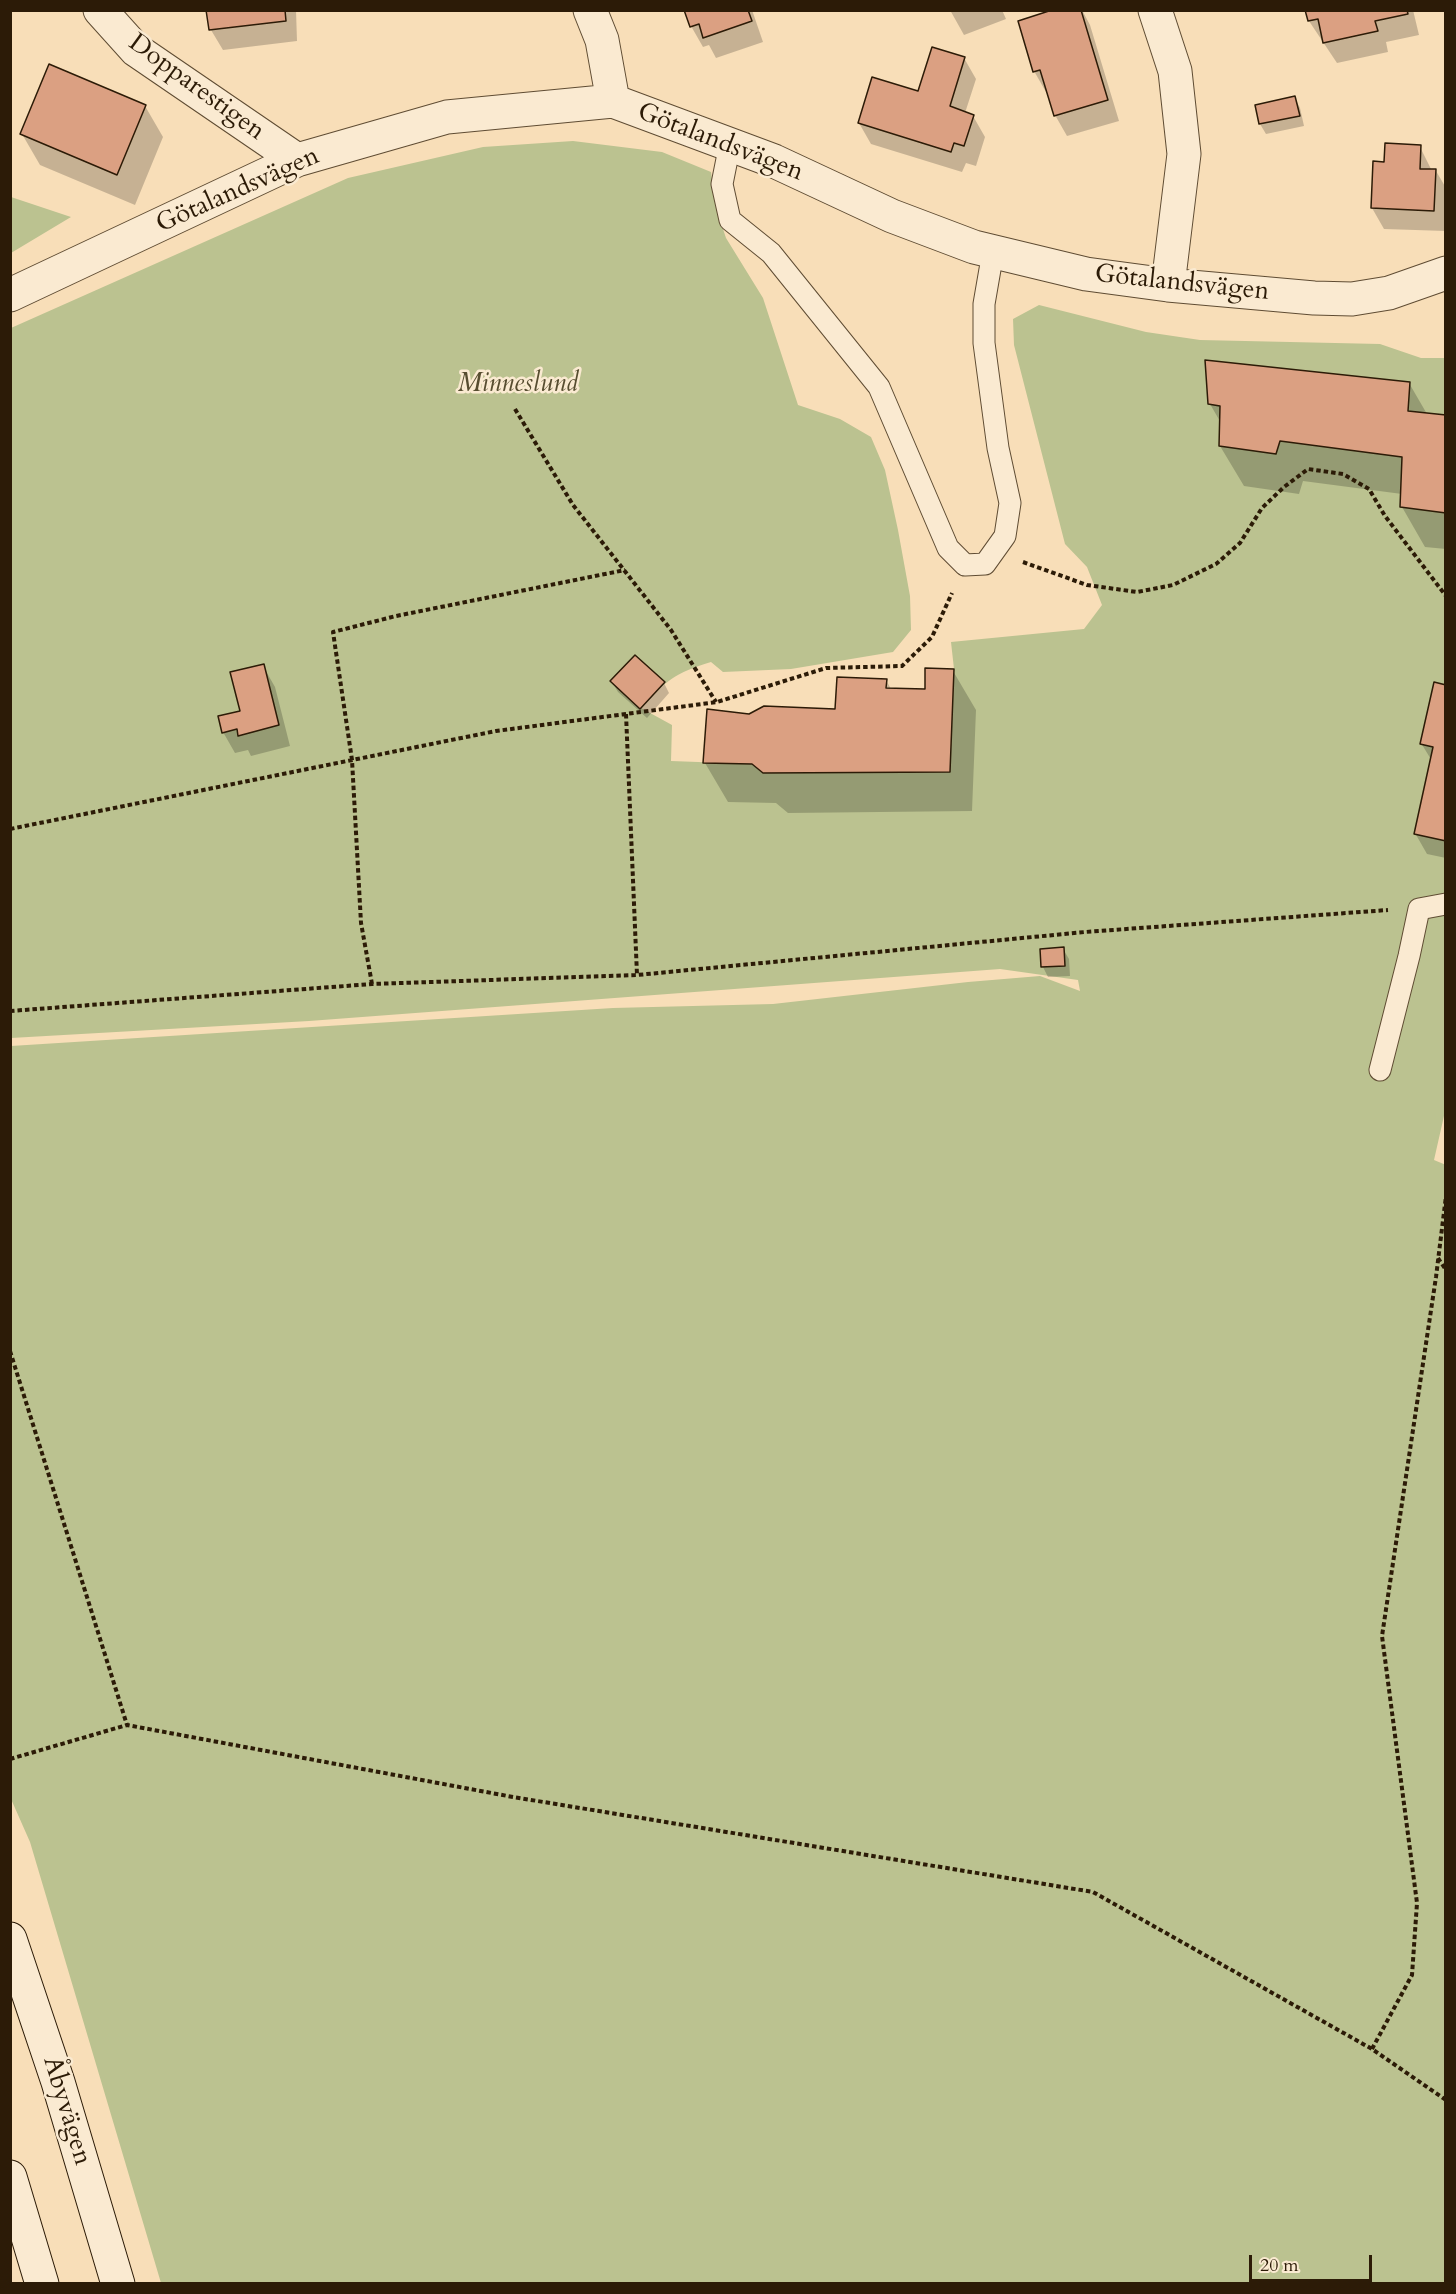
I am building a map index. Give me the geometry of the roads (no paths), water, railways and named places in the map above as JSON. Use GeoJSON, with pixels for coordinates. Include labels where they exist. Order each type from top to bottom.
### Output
{"type":"FeatureCollection","features":[{"type":"Feature","properties":{"kind":"street","name":"Dopparestigen"},"geometry":{"type":"LineString","coordinates":[[100,10],[136,50],[297,160]]}},
{"type":"Feature","properties":{"kind":"street"},"geometry":{"type":"LineString","coordinates":[[590,10],[602,40],[613,102]]}},
{"type":"Feature","properties":{"kind":"street"},"geometry":{"type":"LineString","coordinates":[[1155,10],[1176,71],[1184,154],[1168,285]]}},
{"type":"Feature","properties":{"kind":"street","name":"Götalandsvägen"},"geometry":{"type":"LineString","coordinates":[[10,295],[297,160],[447,117],[613,102],[774,161],[892,216],[974,248],[1086,274],[1168,285],[1314,298],[1352,299],[1389,293],[1446,273]]}},
{"type":"Feature","properties":{"kind":"street","name":"Åbyvägen"},"geometry":{"type":"LineString","coordinates":[[10,1939],[58,2082],[118,2283]]}},
{"type":"Feature","properties":{"kind":"street"},"geometry":{"type":"LineString","coordinates":[[10,2177],[42,2283]]}},
{"type":"Feature","properties":{"kind":"lane"},"geometry":{"type":"LineString","coordinates":[[730,144],[722,184],[730,220],[771,253],[879,387],[948,548],[965,565],[985,564],[994,552],[1005,536],[1010,503],[998,448],[984,343],[984,304],[993,252]]}},
{"type":"Feature","properties":{"kind":"lane"},"geometry":{"type":"LineString","coordinates":[[1380,1070],[1419,909],[1446,904]]}},
{"type":"Feature","properties":{"kind":"park label","name":"Minneslund"},"geometry":{"type":"Point","coordinates":[518,385]}}]}
